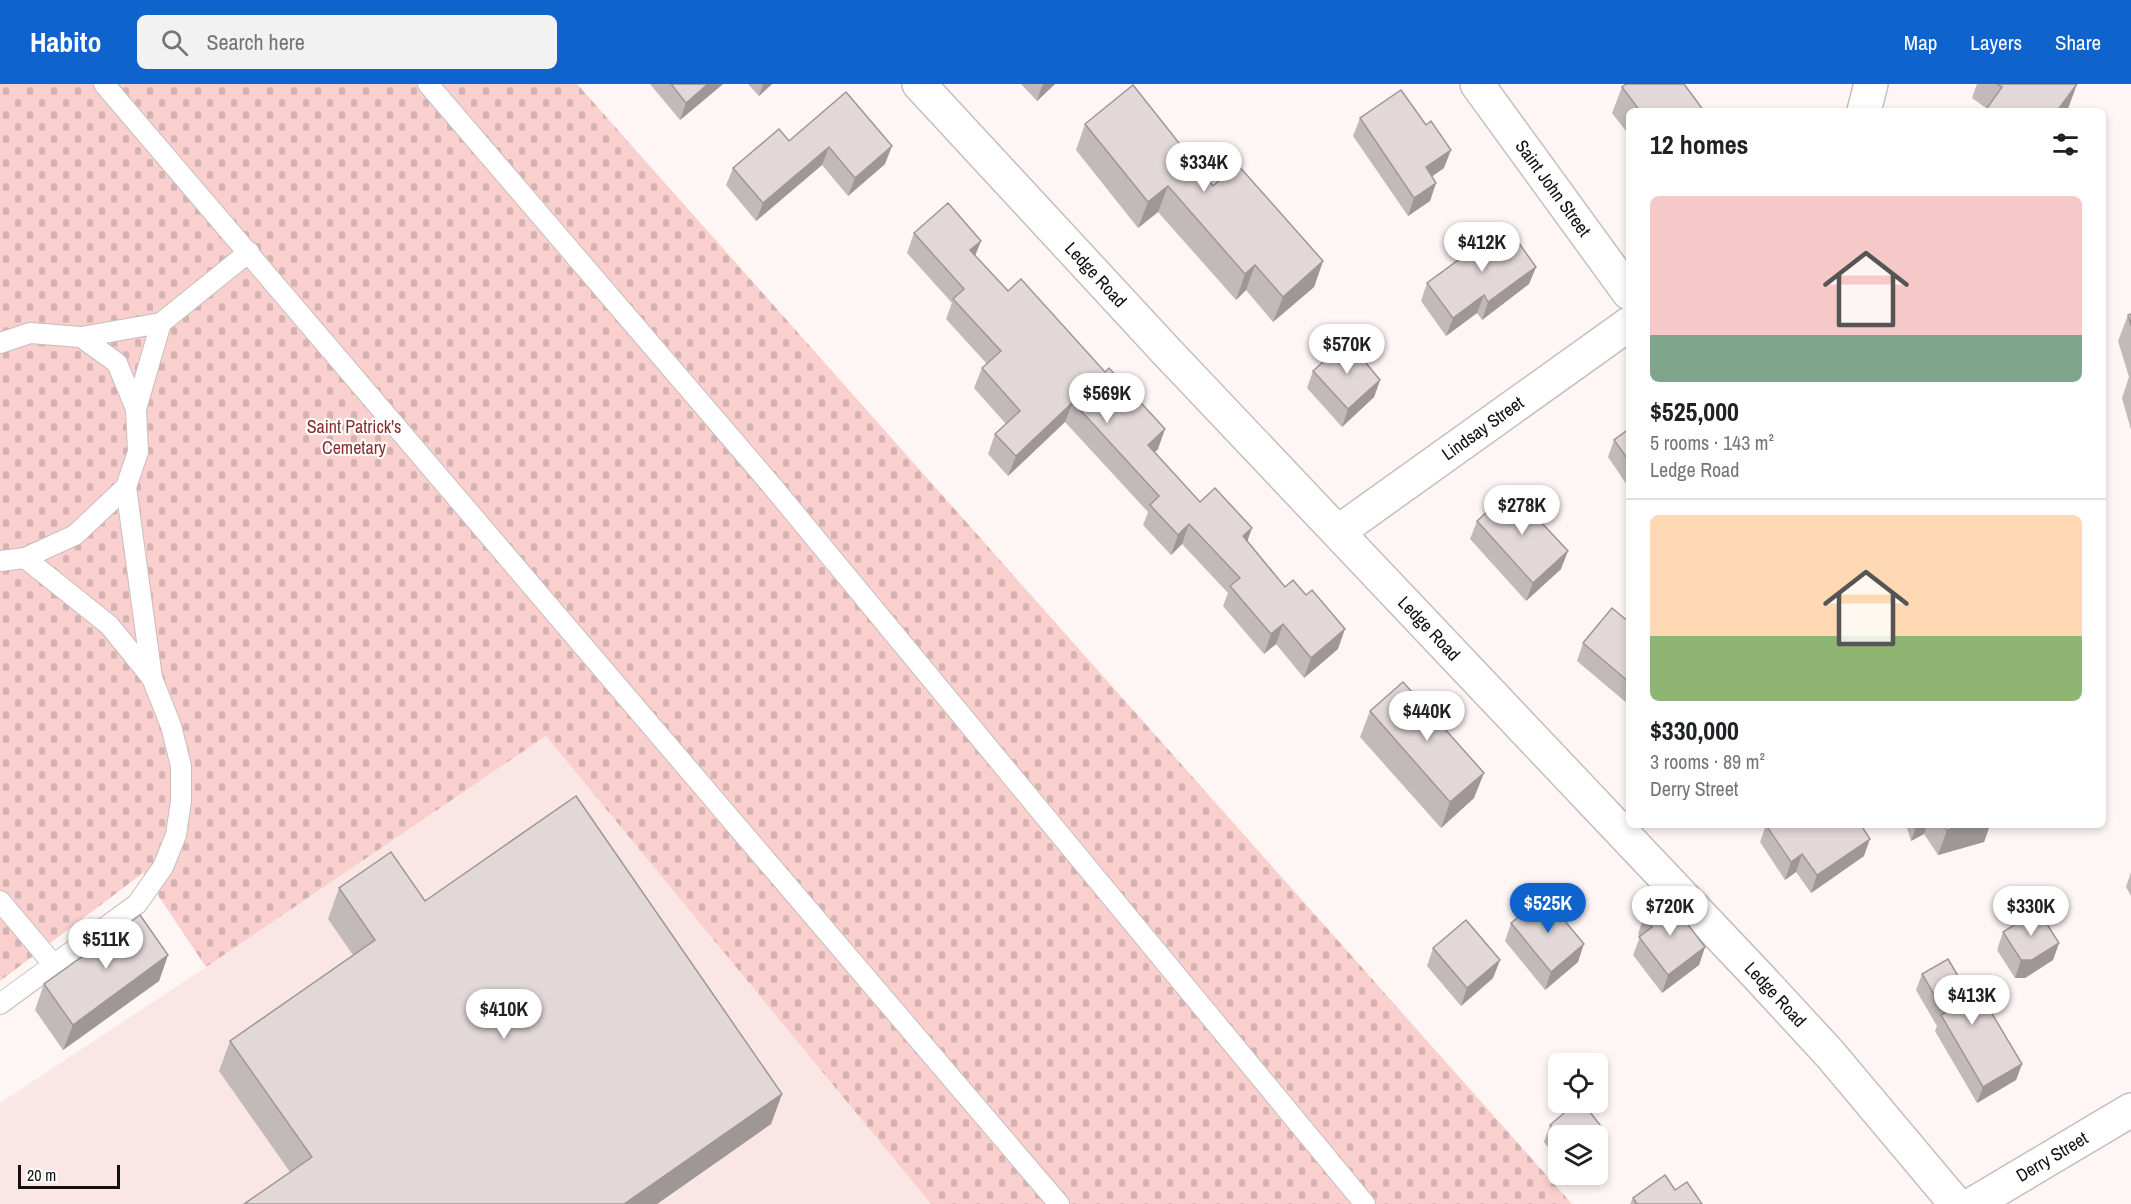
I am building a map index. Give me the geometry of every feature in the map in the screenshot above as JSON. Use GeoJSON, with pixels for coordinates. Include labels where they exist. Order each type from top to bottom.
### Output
{"type":"FeatureCollection","features":[{"type":"Feature","properties":{"kind":"street","name":"Ledge Road"},"geometry":{"type":"LineString","coordinates":[[919,84],[1338,532],[1626,820]]}},
{"type":"Feature","properties":{"kind":"street","name":"Saint John Street"},"geometry":{"type":"LineString","coordinates":[[1477,84],[1626,289]]}},
{"type":"Feature","properties":{"kind":"street"},"geometry":{"type":"LineString","coordinates":[[1865,108],[1871,84]]}},
{"type":"Feature","properties":{"kind":"street","name":"Lindsay Street"},"geometry":{"type":"LineString","coordinates":[[1338,532],[1626,326]]}},
{"type":"Feature","properties":{"kind":"street","name":"Ledge Road"},"geometry":{"type":"LineString","coordinates":[[1637,831],[1956,1204]]}},
{"type":"Feature","properties":{"kind":"street","name":"Derry Street"},"geometry":{"type":"LineString","coordinates":[[1973,1204],[2130,1114]]}},
{"type":"Feature","properties":{"kind":"lane"},"geometry":{"type":"LineString","coordinates":[[104,84],[1059,1204]]}},
{"type":"Feature","properties":{"kind":"lane"},"geometry":{"type":"LineString","coordinates":[[429,84],[773,487],[1365,1204]]}},
{"type":"Feature","properties":{"kind":"lane"},"geometry":{"type":"LineString","coordinates":[[0,343],[30,333],[81,337],[161,323],[249,252]]}},
{"type":"Feature","properties":{"kind":"lane"},"geometry":{"type":"LineString","coordinates":[[0,1004],[137,904],[163,867],[176,835],[181,801],[181,766],[171,726],[152,678],[126,487],[138,452],[136,409],[161,323]]}},
{"type":"Feature","properties":{"kind":"lane"},"geometry":{"type":"LineString","coordinates":[[81,337],[117,363],[136,409]]}},
{"type":"Feature","properties":{"kind":"lane"},"geometry":{"type":"LineString","coordinates":[[0,561],[25,558],[75,535],[126,487]]}},
{"type":"Feature","properties":{"kind":"lane"},"geometry":{"type":"LineString","coordinates":[[25,558],[109,625],[152,678]]}},
{"type":"Feature","properties":{"kind":"lane"},"geometry":{"type":"LineString","coordinates":[[0,901],[54,965]]}},
{"type":"Feature","properties":{"kind":"shaded area"},"geometry":{"type":"Polygon","coordinates":[[[546,736],[931,1204],[0,1204],[0,1103],[206,967],[546,736]]]}},
{"type":"Feature","properties":{"kind":"green space","name":"Saint Patrick's Cemetary"},"geometry":{"type":"Polygon","coordinates":[[[0,84],[577,84],[1548,1177],[1548,1185],[1555,1185],[1572,1204],[931,1204],[546,736],[206,967],[143,873],[0,981],[0,84]]]}},
{"type":"Feature","properties":{"kind":"building"},"geometry":{"type":"Polygon","coordinates":[[[671,84],[708,84],[686,103],[671,84]]]}},
{"type":"Feature","properties":{"kind":"building"},"geometry":{"type":"Polygon","coordinates":[[[1626,84],[1684,84],[1702,108],[1638,108],[1622,87],[1626,84]]]}},
{"type":"Feature","properties":{"kind":"building"},"geometry":{"type":"Polygon","coordinates":[[[1997,84],[2077,84],[2059,108],[1987,108],[2002,87],[1997,84]]]}},
{"type":"Feature","properties":{"kind":"building"},"geometry":{"type":"Polygon","coordinates":[[[1133,85],[1213,186],[1237,164],[1323,261],[1283,297],[1255,265],[1245,274],[1168,186],[1148,202],[1085,124],[1133,85]]]}},
{"type":"Feature","properties":{"kind":"building"},"geometry":{"type":"Polygon","coordinates":[[[1401,90],[1426,125],[1431,121],[1451,150],[1426,167],[1436,183],[1414,198],[1360,118],[1401,90]]]}},
{"type":"Feature","properties":{"kind":"building"},"geometry":{"type":"Polygon","coordinates":[[[846,92],[892,146],[855,178],[829,147],[763,203],[733,168],[779,129],[789,141],[846,92]]]}},
{"type":"Feature","properties":{"kind":"building"},"geometry":{"type":"Polygon","coordinates":[[[948,203],[981,241],[970,250],[1008,291],[1021,279],[1105,372],[1109,368],[1165,429],[1148,445],[1200,502],[1215,488],[1252,528],[1243,536],[1285,587],[1293,580],[1306,595],[1312,590],[1345,629],[1311,658],[1283,624],[1271,634],[1230,586],[1240,578],[1189,524],[1178,535],[1150,505],[1159,496],[1073,402],[1016,456],[995,434],[1020,411],[982,368],[1001,351],[953,299],[964,289],[914,233],[948,203]]]}},
{"type":"Feature","properties":{"kind":"building"},"geometry":{"type":"Polygon","coordinates":[[[1506,225],[1536,267],[1488,302],[1484,295],[1453,318],[1427,283],[1506,225]]]}},
{"type":"Feature","properties":{"kind":"building"},"geometry":{"type":"Polygon","coordinates":[[[1347,340],[1380,380],[1348,409],[1313,371],[1347,340]]]}},
{"type":"Feature","properties":{"kind":"building"},"geometry":{"type":"Polygon","coordinates":[[[1626,431],[1626,457],[1614,440],[1626,431]]]}},
{"type":"Feature","properties":{"kind":"building"},"geometry":{"type":"Polygon","coordinates":[[[1511,490],[1568,551],[1533,583],[1477,521],[1511,490]]]}},
{"type":"Feature","properties":{"kind":"building"},"geometry":{"type":"Polygon","coordinates":[[[1612,608],[1626,620],[1626,679],[1583,643],[1612,608]]]}},
{"type":"Feature","properties":{"kind":"building"},"geometry":{"type":"Polygon","coordinates":[[[1403,682],[1484,773],[1450,802],[1370,711],[1403,682]]]}},
{"type":"Feature","properties":{"kind":"building"},"geometry":{"type":"Polygon","coordinates":[[[576,796],[782,1094],[624,1204],[244,1204],[312,1157],[230,1041],[375,940],[339,888],[391,852],[425,901],[576,796]]]}},
{"type":"Feature","properties":{"kind":"building"},"geometry":{"type":"Polygon","coordinates":[[[1768,828],[1863,828],[1870,839],[1817,875],[1802,854],[1791,862],[1768,828]]]}},
{"type":"Feature","properties":{"kind":"building"},"geometry":{"type":"Polygon","coordinates":[[[1544,896],[1584,944],[1551,972],[1511,923],[1544,896]]]}},
{"type":"Feature","properties":{"kind":"building"},"geometry":{"type":"Polygon","coordinates":[[[1668,898],[1705,947],[1668,975],[1639,937],[1652,927],[1644,916],[1668,898]]]}},
{"type":"Feature","properties":{"kind":"building"},"geometry":{"type":"Polygon","coordinates":[[[2038,910],[2059,943],[2032,960],[2021,960],[2003,932],[2038,910]]]}},
{"type":"Feature","properties":{"kind":"building"},"geometry":{"type":"Polygon","coordinates":[[[140,915],[168,955],[73,1025],[44,984],[140,915]]]}},
{"type":"Feature","properties":{"kind":"building"},"geometry":{"type":"Polygon","coordinates":[[[1466,920],[1500,960],[1467,988],[1433,948],[1466,920]]]}},
{"type":"Feature","properties":{"kind":"building"},"geometry":{"type":"Polygon","coordinates":[[[1948,959],[1979,1012],[1988,1007],[2022,1064],[1983,1087],[1941,1015],[1945,1013],[1922,974],[1948,959]]]}},
{"type":"Feature","properties":{"kind":"building"},"geometry":{"type":"Polygon","coordinates":[[[1564,1113],[1591,1113],[1600,1125],[1550,1125],[1564,1113]]]}},
{"type":"Feature","properties":{"kind":"building"},"geometry":{"type":"Polygon","coordinates":[[[1665,1175],[1675,1190],[1687,1182],[1702,1204],[1637,1204],[1633,1198],[1665,1175]]]}}]}
